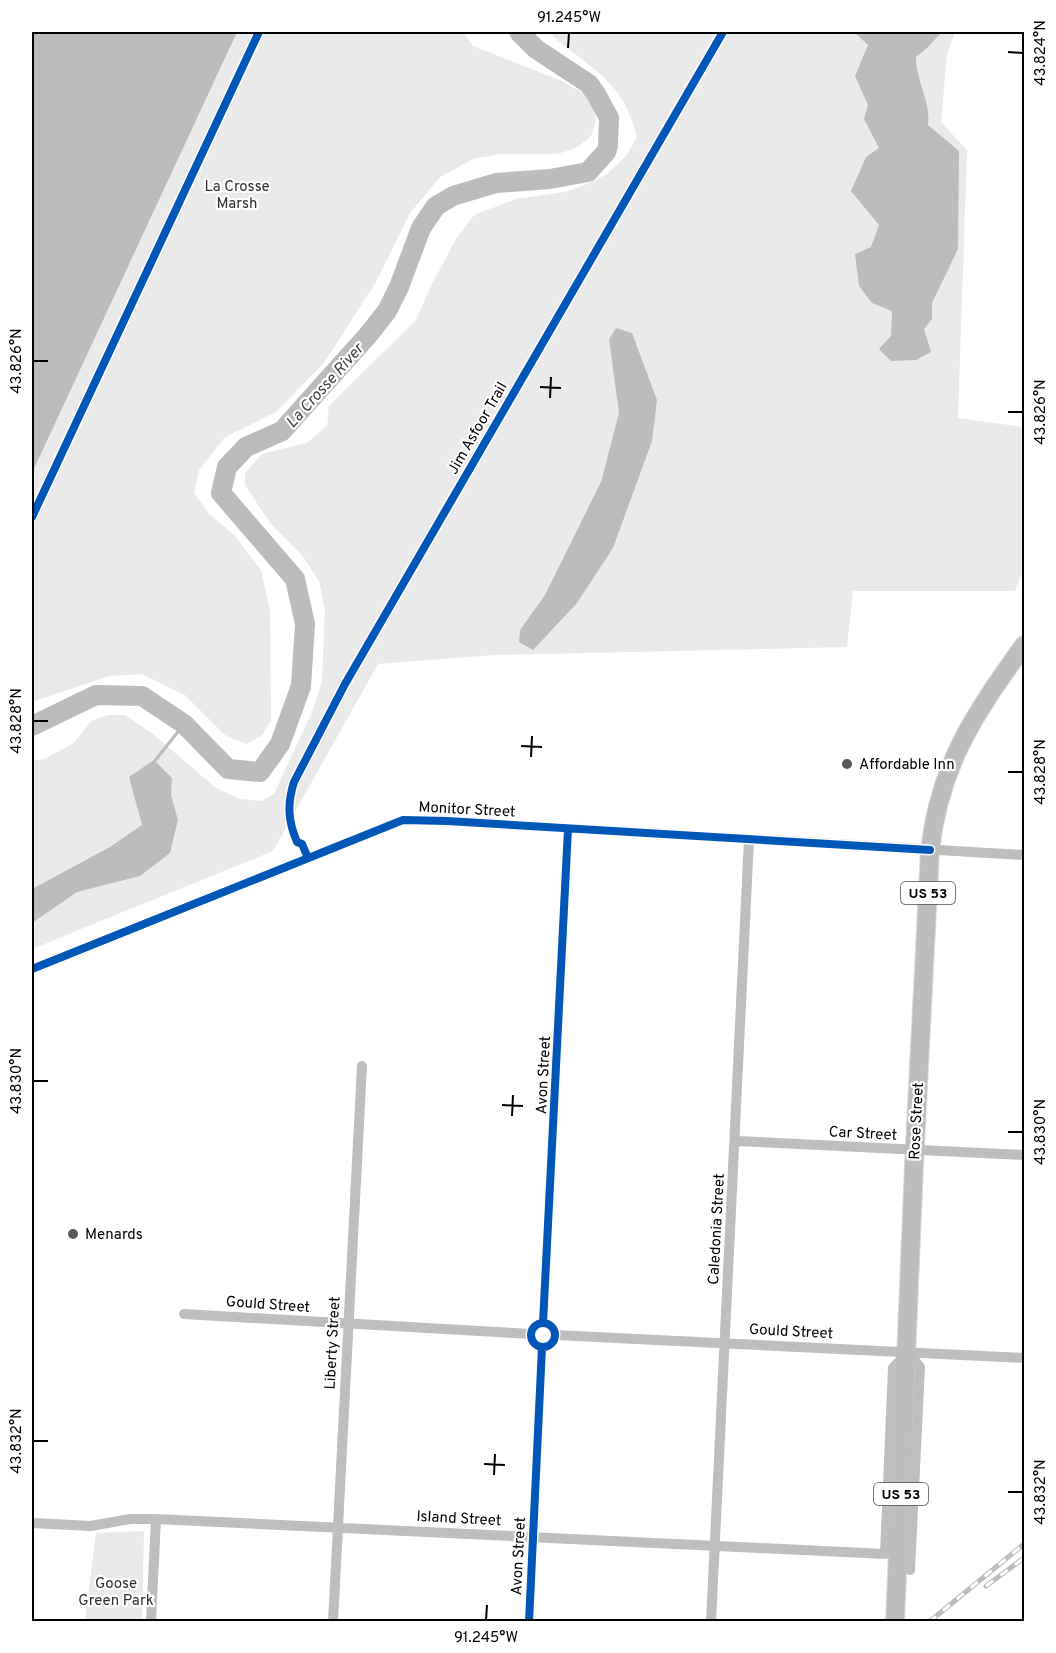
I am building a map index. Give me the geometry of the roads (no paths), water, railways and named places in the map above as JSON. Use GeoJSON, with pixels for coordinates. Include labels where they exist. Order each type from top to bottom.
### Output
{"type":"FeatureCollection","features":[{"type":"Feature","properties":{"kind":"highway","name":"Rose Street"},"geometry":{"type":"LineString","coordinates":[[895,1622],[915,1150],[933,819],[955,753],[983,704],[1024,645]]}},
{"type":"Feature","properties":{"kind":"street","name":"Monitor Street"},"geometry":{"type":"LineString","coordinates":[[32,969],[404,820],[1024,855]]}},
{"type":"Feature","properties":{"kind":"street","name":"Avon Street"},"geometry":{"type":"LineString","coordinates":[[543,1323],[568,829]]}},
{"type":"Feature","properties":{"kind":"street","name":"Caledonia Street"},"geometry":{"type":"LineString","coordinates":[[711,1622],[749,839]]}},
{"type":"Feature","properties":{"kind":"street","name":"Liberty Street"},"geometry":{"type":"LineString","coordinates":[[333,1622],[362,1066]]}},
{"type":"Feature","properties":{"kind":"street","name":"Car Street"},"geometry":{"type":"LineString","coordinates":[[736,1142],[1024,1155]]}},
{"type":"Feature","properties":{"kind":"street","name":"Gould Street"},"geometry":{"type":"LineString","coordinates":[[184,1314],[531,1334]]}},
{"type":"Feature","properties":{"kind":"street"},"geometry":{"type":"LineString","coordinates":[[543,1323],[553,1328],[555,1335],[552,1343],[542,1347],[532,1341],[531,1334],[534,1326],[543,1323]]}},
{"type":"Feature","properties":{"kind":"street","name":"Gould Street"},"geometry":{"type":"LineString","coordinates":[[555,1335],[725,1343],[907,1359],[1024,1358]]}},
{"type":"Feature","properties":{"kind":"street","name":"Avon Street"},"geometry":{"type":"LineString","coordinates":[[529,1622],[542,1347]]}},
{"type":"Feature","properties":{"kind":"street"},"geometry":{"type":"LineString","coordinates":[[907,1359],[920,1367],[910,1570]]}},
{"type":"Feature","properties":{"kind":"street","name":"Island Street"},"geometry":{"type":"LineString","coordinates":[[32,1523],[91,1526],[130,1518],[885,1554],[893,1368],[907,1359]]}},
{"type":"Feature","properties":{"kind":"street"},"geometry":{"type":"LineString","coordinates":[[151,1622],[156,1519]]}},
{"type":"Feature","properties":{"kind":"waterway","name":"La Crosse River"},"geometry":{"type":"LineString","coordinates":[[32,726],[96,695],[142,696],[184,724],[228,769],[260,772],[280,744],[301,686],[305,624],[295,579],[221,493],[227,467],[246,447],[282,431],[369,334],[387,311],[399,287],[421,228],[436,206],[453,196],[496,183],[550,179],[588,172],[606,152],[609,118],[589,84],[536,49],[519,32]]}},
{"type":"Feature","properties":{"kind":"waterway"},"geometry":{"type":"LineString","coordinates":[[154,762],[184,724]]}},
{"type":"Feature","properties":{"kind":"railway"},"geometry":{"type":"LineString","coordinates":[[929,1622],[1024,1544]]}},
{"type":"Feature","properties":{"kind":"railway"},"geometry":{"type":"LineString","coordinates":[[986,1586],[1024,1558]]}},
{"type":"Feature","properties":{"kind":"place","name":"Affordable Inn"},"geometry":{"type":"Point","coordinates":[847,764]}},
{"type":"Feature","properties":{"kind":"place","name":"Menards"},"geometry":{"type":"Point","coordinates":[73,1234]}},
{"type":"Feature","properties":{"kind":"park label","name":"La Crosse Marsh"},"geometry":{"type":"Point","coordinates":[237,194]}},
{"type":"Feature","properties":{"kind":"park label","name":"Goose Green Park"},"geometry":{"type":"Point","coordinates":[116,1592]}}]}
